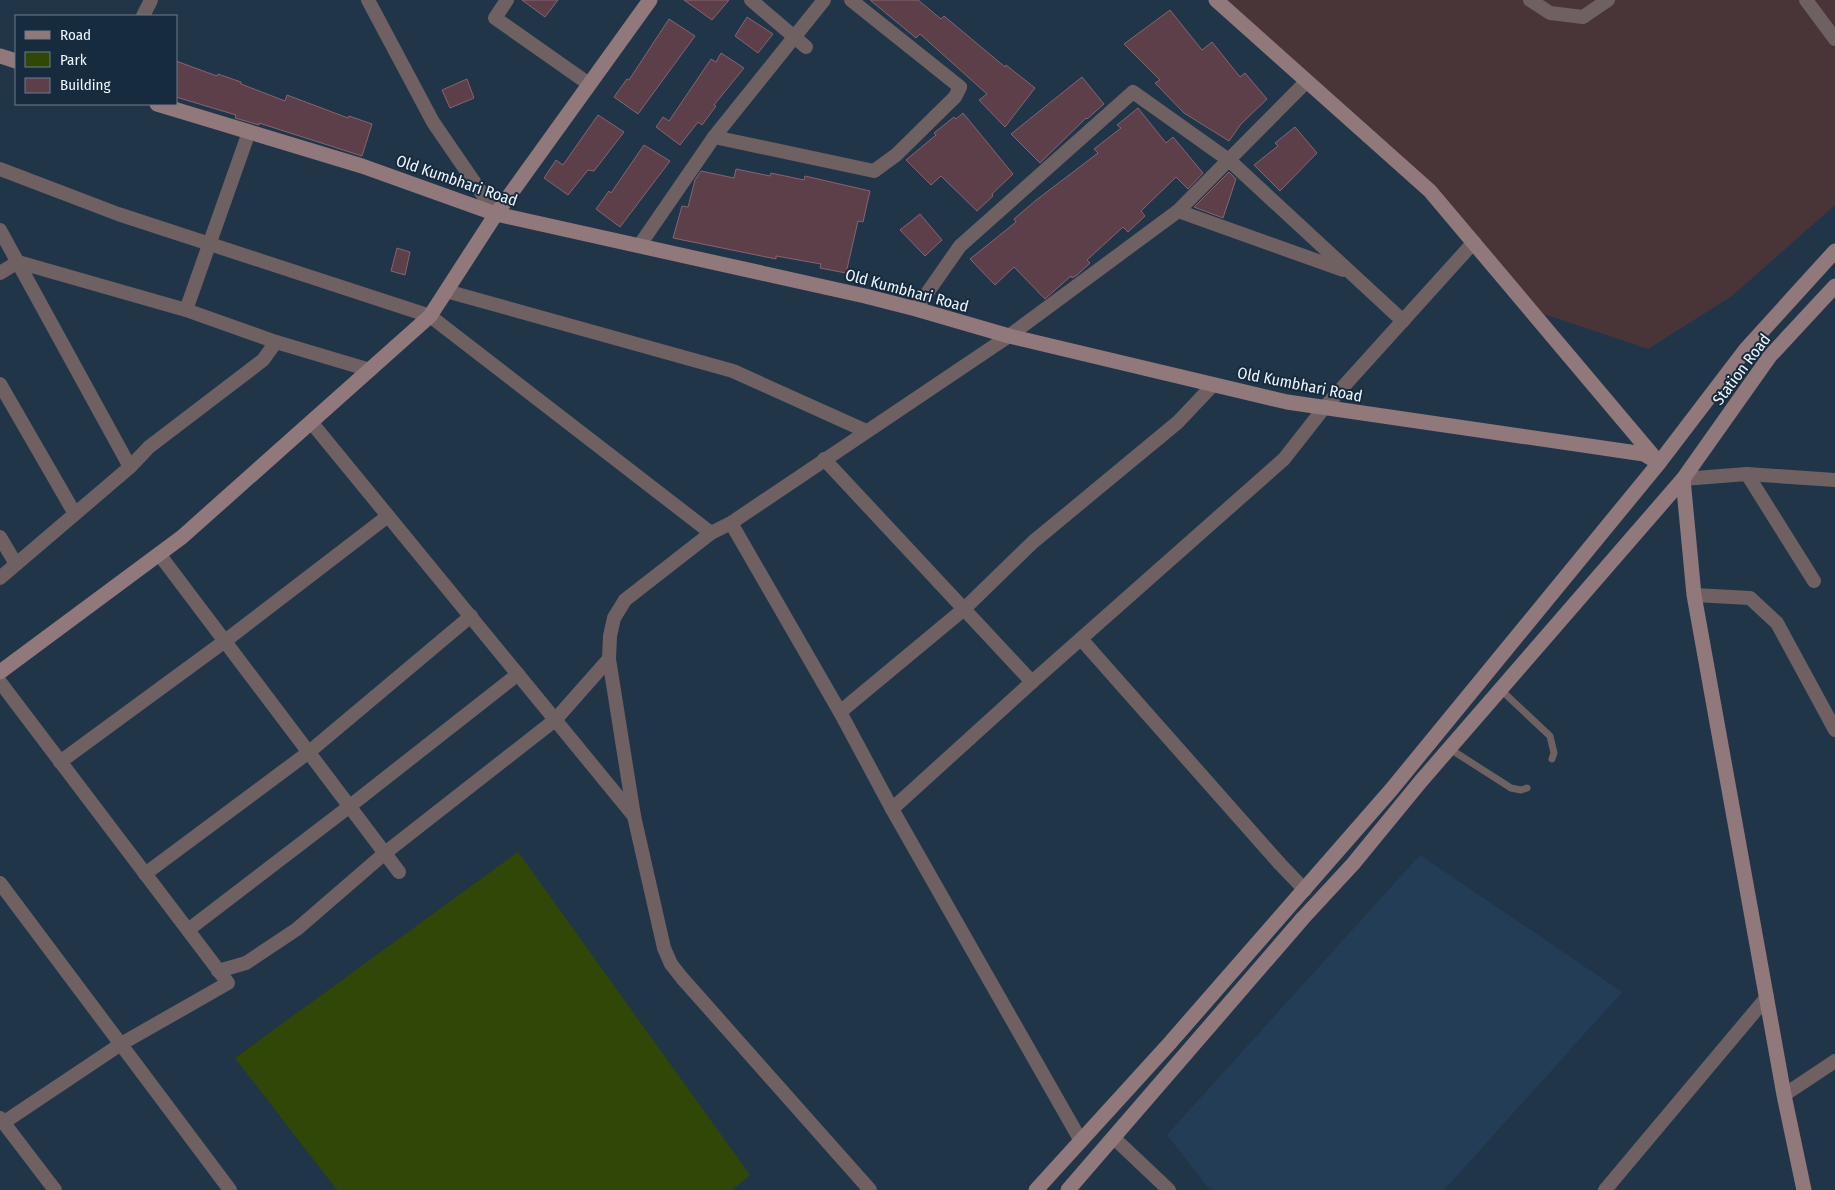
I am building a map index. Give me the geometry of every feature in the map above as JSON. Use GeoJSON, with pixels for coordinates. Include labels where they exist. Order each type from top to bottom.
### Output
{"type":"FeatureCollection","features":[{"type":"Feature","properties":{"kind":"main road"},"geometry":{"type":"LineString","coordinates":[[0,672],[182,537],[430,316],[496,214],[650,0]]}},
{"type":"Feature","properties":{"kind":"main road"},"geometry":{"type":"LineString","coordinates":[[1216,0],[1430,191],[1659,463]]}},
{"type":"Feature","properties":{"kind":"main road"},"geometry":{"type":"LineString","coordinates":[[0,56],[15,61]]}},
{"type":"Feature","properties":{"kind":"main road","name":"Old Kumbhari Road"},"geometry":{"type":"LineString","coordinates":[[160,105],[362,166],[496,214],[916,308],[1009,336],[1287,402],[1644,454],[1659,463]]}},
{"type":"Feature","properties":{"kind":"main road"},"geometry":{"type":"LineString","coordinates":[[1036,1190],[1305,890],[1391,790],[1659,463],[1746,349],[1835,251]]}},
{"type":"Feature","properties":{"kind":"main road","name":"Station Road"},"geometry":{"type":"LineString","coordinates":[[1068,1190],[1303,918],[1353,864],[1500,690],[1683,479],[1770,356],[1835,286]]}},
{"type":"Feature","properties":{"kind":"main road"},"geometry":{"type":"LineString","coordinates":[[1683,479],[1694,595],[1784,1095],[1804,1190]]}},
{"type":"Feature","properties":{"kind":"street"},"geometry":{"type":"LineString","coordinates":[[144,15],[151,0]]}},
{"type":"Feature","properties":{"kind":"street"},"geometry":{"type":"LineString","coordinates":[[368,0],[433,122],[496,214]]}},
{"type":"Feature","properties":{"kind":"street"},"geometry":{"type":"LineString","coordinates":[[507,0],[495,18],[589,84]]}},
{"type":"Feature","properties":{"kind":"street"},"geometry":{"type":"LineString","coordinates":[[751,0],[806,47]]}},
{"type":"Feature","properties":{"kind":"street"},"geometry":{"type":"LineString","coordinates":[[640,246],[714,137],[793,36],[824,0]]}},
{"type":"Feature","properties":{"kind":"street"},"geometry":{"type":"LineString","coordinates":[[714,137],[874,171],[896,155],[955,97],[960,87],[851,0]]}},
{"type":"Feature","properties":{"kind":"street"},"geometry":{"type":"LineString","coordinates":[[1530,0],[1550,13],[1582,18],[1608,0]]}},
{"type":"Feature","properties":{"kind":"street"},"geometry":{"type":"LineString","coordinates":[[1806,0],[1835,39]]}},
{"type":"Feature","properties":{"kind":"street"},"geometry":{"type":"LineString","coordinates":[[870,1190],[671,964],[664,948],[634,816],[610,658],[610,636],[614,618],[625,600],[712,533],[731,523],[1009,336],[1178,212],[1307,82]]}},
{"type":"Feature","properties":{"kind":"street"},"geometry":{"type":"LineString","coordinates":[[916,308],[960,246],[1133,92],[1230,161],[1402,321]]}},
{"type":"Feature","properties":{"kind":"street"},"geometry":{"type":"LineString","coordinates":[[186,310],[249,132]]}},
{"type":"Feature","properties":{"kind":"street"},"geometry":{"type":"LineString","coordinates":[[0,169],[118,214],[430,316],[712,533]]}},
{"type":"Feature","properties":{"kind":"street"},"geometry":{"type":"LineString","coordinates":[[1178,212],[1348,272]]}},
{"type":"Feature","properties":{"kind":"street"},"geometry":{"type":"LineString","coordinates":[[0,230],[130,467]]}},
{"type":"Feature","properties":{"kind":"street"},"geometry":{"type":"LineString","coordinates":[[892,809],[1284,459],[1324,408],[1474,242]]}},
{"type":"Feature","properties":{"kind":"street"},"geometry":{"type":"LineString","coordinates":[[0,273],[18,262],[186,310],[276,342],[370,370]]}},
{"type":"Feature","properties":{"kind":"street"},"geometry":{"type":"LineString","coordinates":[[446,290],[733,371],[866,431]]}},
{"type":"Feature","properties":{"kind":"street"},"geometry":{"type":"LineString","coordinates":[[0,578],[130,467],[149,447],[264,360],[276,342]]}},
{"type":"Feature","properties":{"kind":"street"},"geometry":{"type":"LineString","coordinates":[[0,384],[75,514]]}},
{"type":"Feature","properties":{"kind":"street"},"geometry":{"type":"LineString","coordinates":[[840,712],[964,609],[1033,542],[1178,422],[1214,385]]}},
{"type":"Feature","properties":{"kind":"street"},"geometry":{"type":"LineString","coordinates":[[311,422],[634,816]]}},
{"type":"Feature","properties":{"kind":"street"},"geometry":{"type":"LineString","coordinates":[[824,459],[1032,682]]}},
{"type":"Feature","properties":{"kind":"street"},"geometry":{"type":"LineString","coordinates":[[1683,479],[1747,474],[1835,480]]}},
{"type":"Feature","properties":{"kind":"street"},"geometry":{"type":"LineString","coordinates":[[1747,474],[1814,581]]}},
{"type":"Feature","properties":{"kind":"street"},"geometry":{"type":"LineString","coordinates":[[60,762],[225,641],[388,516]]}},
{"type":"Feature","properties":{"kind":"street"},"geometry":{"type":"LineString","coordinates":[[731,523],[840,712],[892,809],[1081,1141]]}},
{"type":"Feature","properties":{"kind":"street"},"geometry":{"type":"LineString","coordinates":[[0,537],[16,564]]}},
{"type":"Feature","properties":{"kind":"street"},"geometry":{"type":"LineString","coordinates":[[159,554],[399,872]]}},
{"type":"Feature","properties":{"kind":"street"},"geometry":{"type":"LineString","coordinates":[[1694,595],[1750,598],[1777,623],[1835,730]]}},
{"type":"Feature","properties":{"kind":"street"},"geometry":{"type":"LineString","coordinates":[[145,874],[309,752],[471,616]]}},
{"type":"Feature","properties":{"kind":"street"},"geometry":{"type":"LineString","coordinates":[[1081,639],[1305,890]]}},
{"type":"Feature","properties":{"kind":"street"},"geometry":{"type":"LineString","coordinates":[[218,971],[246,963],[297,929],[385,853],[555,720],[610,658]]}},
{"type":"Feature","properties":{"kind":"street"},"geometry":{"type":"LineString","coordinates":[[188,930],[518,674]]}},
{"type":"Feature","properties":{"kind":"street"},"geometry":{"type":"LineString","coordinates":[[0,682],[228,983],[121,1044],[2,1121],[55,1190]]}},
{"type":"Feature","properties":{"kind":"street"},"geometry":{"type":"LineString","coordinates":[[0,883],[230,1190]]}},
{"type":"Feature","properties":{"kind":"street"},"geometry":{"type":"LineString","coordinates":[[1605,1190],[1767,997]]}},
{"type":"Feature","properties":{"kind":"street"},"geometry":{"type":"LineString","coordinates":[[1784,1095],[1835,1061]]}},
{"type":"Feature","properties":{"kind":"street"},"geometry":{"type":"LineString","coordinates":[[1114,1138],[1169,1190]]}},
{"type":"Feature","properties":{"kind":"lane"},"geometry":{"type":"LineString","coordinates":[[1500,690],[1550,736],[1554,753],[1552,759]]}},
{"type":"Feature","properties":{"kind":"lane"},"geometry":{"type":"LineString","coordinates":[[1450,749],[1511,788],[1521,790],[1527,788]]}},
{"type":"Feature","properties":{"kind":"shaded area"},"geometry":{"type":"Polygon","coordinates":[[[1216,0],[1835,0],[1835,205],[1732,296],[1648,349],[1535,311],[1430,191],[1216,0]]]}},
{"type":"Feature","properties":{"kind":"shaded area"},"geometry":{"type":"Polygon","coordinates":[[[1420,855],[1622,992],[1444,1190],[1210,1190],[1167,1135],[1420,855]]]}},
{"type":"Feature","properties":{"kind":"green space"},"geometry":{"type":"Polygon","coordinates":[[[518,852],[750,1175],[732,1190],[337,1190],[235,1058],[518,852]]]}},
{"type":"Feature","properties":{"kind":"building"},"geometry":{"type":"Polygon","coordinates":[[[522,0],[558,0],[545,17],[522,0]]]}},
{"type":"Feature","properties":{"kind":"building"},"geometry":{"type":"Polygon","coordinates":[[[684,0],[729,0],[712,20],[684,0]]]}},
{"type":"Feature","properties":{"kind":"building"},"geometry":{"type":"Polygon","coordinates":[[[870,0],[918,0],[941,19],[944,16],[1005,67],[1006,65],[1035,88],[1005,127],[979,100],[987,94],[920,34],[916,38],[870,0]]]}},
{"type":"Feature","properties":{"kind":"building"},"geometry":{"type":"Polygon","coordinates":[[[1170,10],[1202,50],[1212,42],[1240,77],[1245,73],[1267,99],[1241,124],[1229,141],[1184,113],[1155,83],[1160,80],[1124,44],[1170,10]]]}},
{"type":"Feature","properties":{"kind":"building"},"geometry":{"type":"Polygon","coordinates":[[[747,17],[773,34],[758,53],[735,36],[747,17]]]}},
{"type":"Feature","properties":{"kind":"building"},"geometry":{"type":"Polygon","coordinates":[[[669,19],[695,36],[638,114],[614,97],[627,79],[629,80],[669,19]]]}},
{"type":"Feature","properties":{"kind":"building"},"geometry":{"type":"Polygon","coordinates":[[[721,53],[744,68],[714,105],[716,106],[702,125],[698,122],[680,145],[656,127],[663,117],[669,121],[711,59],[716,62],[721,53]]]}},
{"type":"Feature","properties":{"kind":"building"},"geometry":{"type":"Polygon","coordinates":[[[178,62],[217,76],[218,74],[241,82],[241,84],[285,101],[287,95],[348,118],[349,116],[372,124],[362,156],[259,123],[259,125],[235,118],[236,115],[178,98],[178,62]]]}},
{"type":"Feature","properties":{"kind":"building"},"geometry":{"type":"Polygon","coordinates":[[[1082,77],[1104,104],[1086,118],[1040,163],[1011,134],[1082,77]]]}},
{"type":"Feature","properties":{"kind":"building"},"geometry":{"type":"Polygon","coordinates":[[[467,79],[474,98],[450,108],[442,90],[467,79]]]}},
{"type":"Feature","properties":{"kind":"building"},"geometry":{"type":"Polygon","coordinates":[[[1138,108],[1166,143],[1173,137],[1203,173],[1188,189],[1176,177],[1141,211],[1145,216],[1128,232],[1123,227],[1087,260],[1090,263],[1077,275],[1072,278],[1071,276],[1045,299],[1014,267],[995,285],[970,259],[1016,222],[1014,219],[1035,201],[1098,153],[1094,149],[1121,128],[1117,125],[1138,108]]]}},
{"type":"Feature","properties":{"kind":"building"},"geometry":{"type":"Polygon","coordinates":[[[963,113],[1013,174],[977,211],[941,176],[931,185],[906,160],[936,135],[934,133],[954,117],[956,119],[963,113]]]}},
{"type":"Feature","properties":{"kind":"building"},"geometry":{"type":"Polygon","coordinates":[[[598,115],[624,132],[594,171],[588,170],[568,195],[544,178],[556,160],[563,165],[598,115]]]}},
{"type":"Feature","properties":{"kind":"building"},"geometry":{"type":"Polygon","coordinates":[[[1295,127],[1317,153],[1280,191],[1254,165],[1278,146],[1275,143],[1295,127]]]}},
{"type":"Feature","properties":{"kind":"building"},"geometry":{"type":"Polygon","coordinates":[[[644,145],[670,161],[620,227],[596,209],[609,191],[611,193],[644,145]]]}},
{"type":"Feature","properties":{"kind":"building"},"geometry":{"type":"Polygon","coordinates":[[[736,169],[770,176],[771,173],[804,180],[805,176],[870,191],[863,222],[858,221],[846,273],[820,268],[821,264],[776,256],[776,259],[673,238],[682,206],[688,207],[695,180],[701,171],[734,178],[736,169]]]}},
{"type":"Feature","properties":{"kind":"building"},"geometry":{"type":"Polygon","coordinates":[[[1229,172],[1236,179],[1223,218],[1194,207],[1229,172]]]}},
{"type":"Feature","properties":{"kind":"building"},"geometry":{"type":"Polygon","coordinates":[[[920,214],[942,240],[925,256],[900,230],[920,214]]]}},
{"type":"Feature","properties":{"kind":"building"},"geometry":{"type":"Polygon","coordinates":[[[397,248],[410,252],[405,275],[391,271],[397,248]]]}}]}
